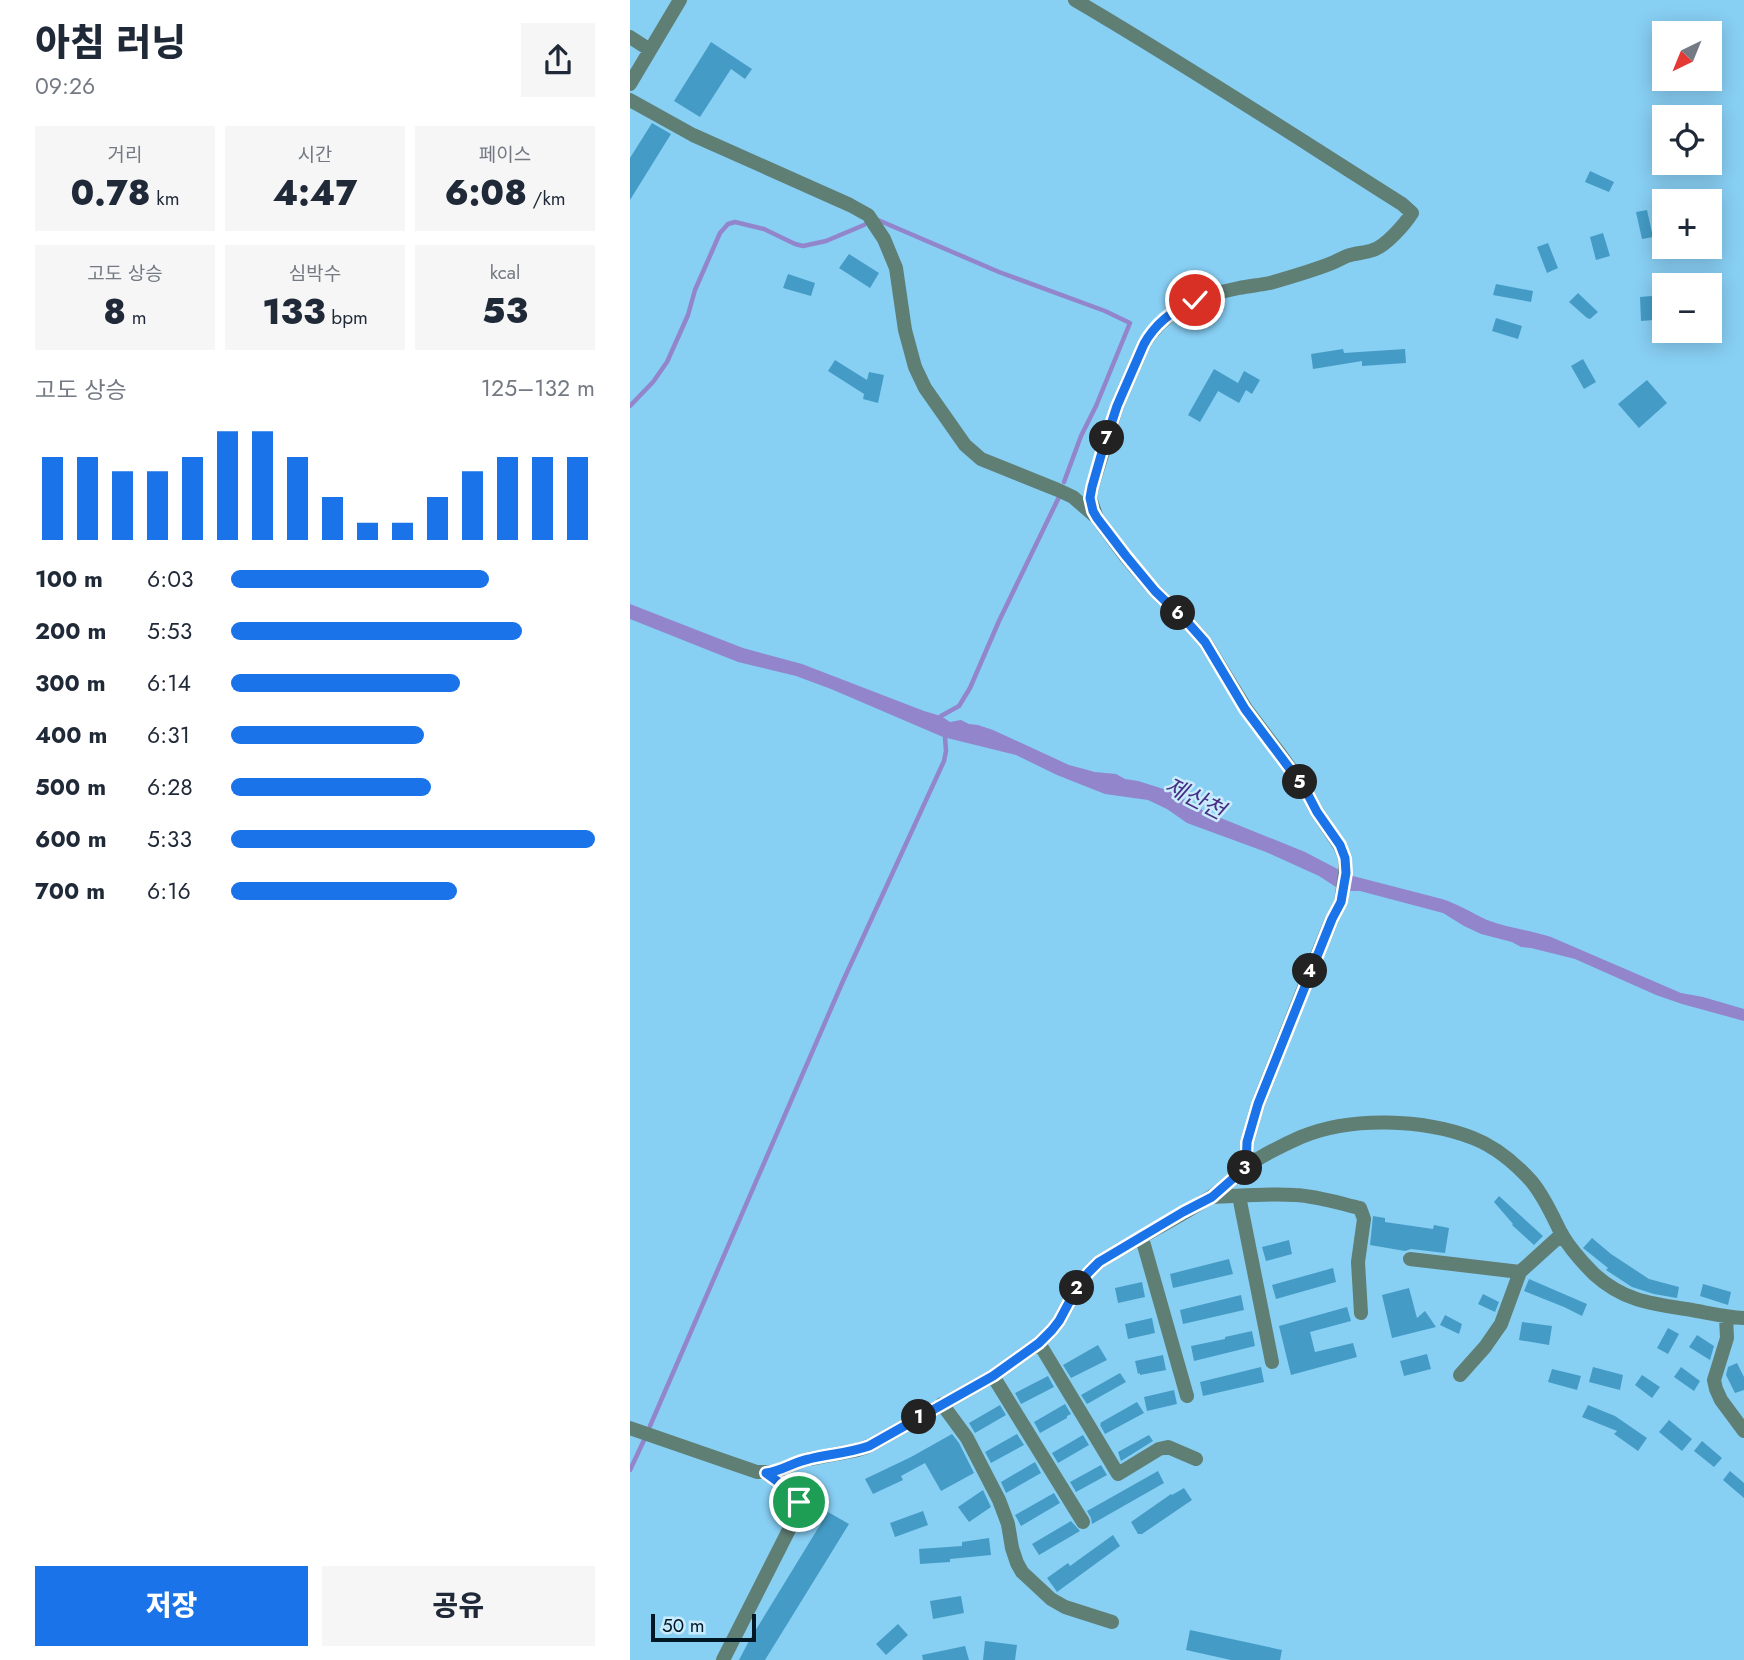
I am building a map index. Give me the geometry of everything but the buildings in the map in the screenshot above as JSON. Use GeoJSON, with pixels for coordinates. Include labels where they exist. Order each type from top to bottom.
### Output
{"type":"FeatureCollection","features":[{"type":"Feature","properties":{"kind":"street"},"geometry":{"type":"LineString","coordinates":[[630,84],[680,0]]}},
{"type":"Feature","properties":{"kind":"street"},"geometry":{"type":"LineString","coordinates":[[1075,0],[1402,204],[1412,214],[1373,251],[1347,256],[1269,283],[1195,300],[1159,324],[1144,344],[1117,406],[1090,498],[1097,518]]}},
{"type":"Feature","properties":{"kind":"street"},"geometry":{"type":"LineString","coordinates":[[630,37],[650,50]]}},
{"type":"Feature","properties":{"kind":"street"},"geometry":{"type":"LineString","coordinates":[[630,100],[693,135],[868,215],[884,239],[896,268],[905,330],[915,367],[925,388],[965,445],[981,458],[1073,497],[1097,518],[1155,591],[1205,642],[1245,709],[1305,789],[1340,845],[1345,858],[1346,873],[1341,902],[1316,957],[1258,1104],[1247,1142],[1246,1167]]}},
{"type":"Feature","properties":{"kind":"street"},"geometry":{"type":"LineString","coordinates":[[630,1428],[747,1469],[766,1473],[784,1470],[804,1460],[869,1446],[993,1376],[1039,1343],[1059,1321],[1074,1293],[1099,1262],[1212,1197],[1246,1167],[1292,1141],[1329,1128],[1356,1124],[1421,1125],[1485,1144],[1520,1169],[1544,1199],[1572,1249],[1595,1275],[1626,1296],[1640,1301],[1744,1318]]}},
{"type":"Feature","properties":{"kind":"street"},"geometry":{"type":"LineString","coordinates":[[1212,1197],[1297,1195],[1360,1208],[1364,1219],[1358,1262],[1361,1313]]}},
{"type":"Feature","properties":{"kind":"street"},"geometry":{"type":"LineString","coordinates":[[1238,1196],[1272,1362]]}},
{"type":"Feature","properties":{"kind":"street"},"geometry":{"type":"LineString","coordinates":[[1460,1375],[1501,1324],[1520,1272],[1562,1234]]}},
{"type":"Feature","properties":{"kind":"street"},"geometry":{"type":"LineString","coordinates":[[1142,1238],[1187,1396]]}},
{"type":"Feature","properties":{"kind":"street"},"geometry":{"type":"LineString","coordinates":[[1410,1259],[1520,1272]]}},
{"type":"Feature","properties":{"kind":"street"},"geometry":{"type":"LineString","coordinates":[[1726,1317],[1727,1338],[1714,1380],[1721,1399],[1744,1431]]}},
{"type":"Feature","properties":{"kind":"street"},"geometry":{"type":"LineString","coordinates":[[1039,1343],[1118,1474],[1159,1449],[1168,1447],[1196,1460]]}},
{"type":"Feature","properties":{"kind":"street"},"geometry":{"type":"LineString","coordinates":[[993,1376],[1083,1522]]}},
{"type":"Feature","properties":{"kind":"street"},"geometry":{"type":"LineString","coordinates":[[942,1404],[967,1438],[999,1500],[1008,1524],[1012,1548],[1023,1572],[1051,1599],[1065,1607],[1112,1622]]}},
{"type":"Feature","properties":{"kind":"street"},"geometry":{"type":"LineString","coordinates":[[723,1660],[800,1508],[795,1494],[766,1473]]}},
{"type":"Feature","properties":{"kind":"shaded area"},"geometry":{"type":"Polygon","coordinates":[[[630,604],[743,648],[802,664],[941,716],[950,722],[961,720],[993,730],[1069,765],[1116,774],[1170,791],[1206,812],[1305,852],[1349,875],[1442,899],[1487,920],[1551,937],[1681,993],[1744,1009],[1744,1021],[1656,995],[1575,959],[1521,947],[1481,934],[1443,913],[1360,891],[1342,891],[1319,876],[1266,852],[1187,823],[1148,800],[1105,794],[1016,755],[943,737],[831,689],[796,676],[738,662],[630,619],[630,604]]]}},
{"type":"Feature","properties":{"kind":"waterway"},"geometry":{"type":"LineString","coordinates":[[878,220],[999,272],[1105,311],[1130,323],[1064,482]]}},
{"type":"Feature","properties":{"kind":"waterway"},"geometry":{"type":"LineString","coordinates":[[630,406],[653,382],[667,362],[720,233],[728,224],[735,222],[764,229],[803,246],[826,241],[864,225]]}},
{"type":"Feature","properties":{"kind":"waterway"},"geometry":{"type":"LineString","coordinates":[[941,716],[959,706],[970,688],[1059,497]]}},
{"type":"Feature","properties":{"kind":"waterway"},"geometry":{"type":"LineString","coordinates":[[650,1426],[843,981],[944,761],[945,737]]}},
{"type":"Feature","properties":{"kind":"waterway"},"geometry":{"type":"LineString","coordinates":[[630,1470],[645,1438]]}},
{"type":"Feature","properties":{"kind":"route"},"geometry":{"type":"LineString","coordinates":[[799,1502],[795,1494],[766,1473],[784,1470],[804,1460],[869,1446],[993,1376],[1039,1343],[1052,1330],[1074,1293],[1099,1262],[1212,1197],[1246,1167],[1247,1142],[1258,1104],[1341,902],[1346,873],[1345,858],[1340,845],[1305,789],[1245,709],[1205,642],[1155,591],[1093,511],[1090,498],[1102,452],[1117,406],[1144,344],[1159,324],[1185,304],[1195,300]]}},
{"type":"Feature","properties":{"kind":"water label","name":"제산천"},"geometry":{"type":"Point","coordinates":[1195,798]}}]}
